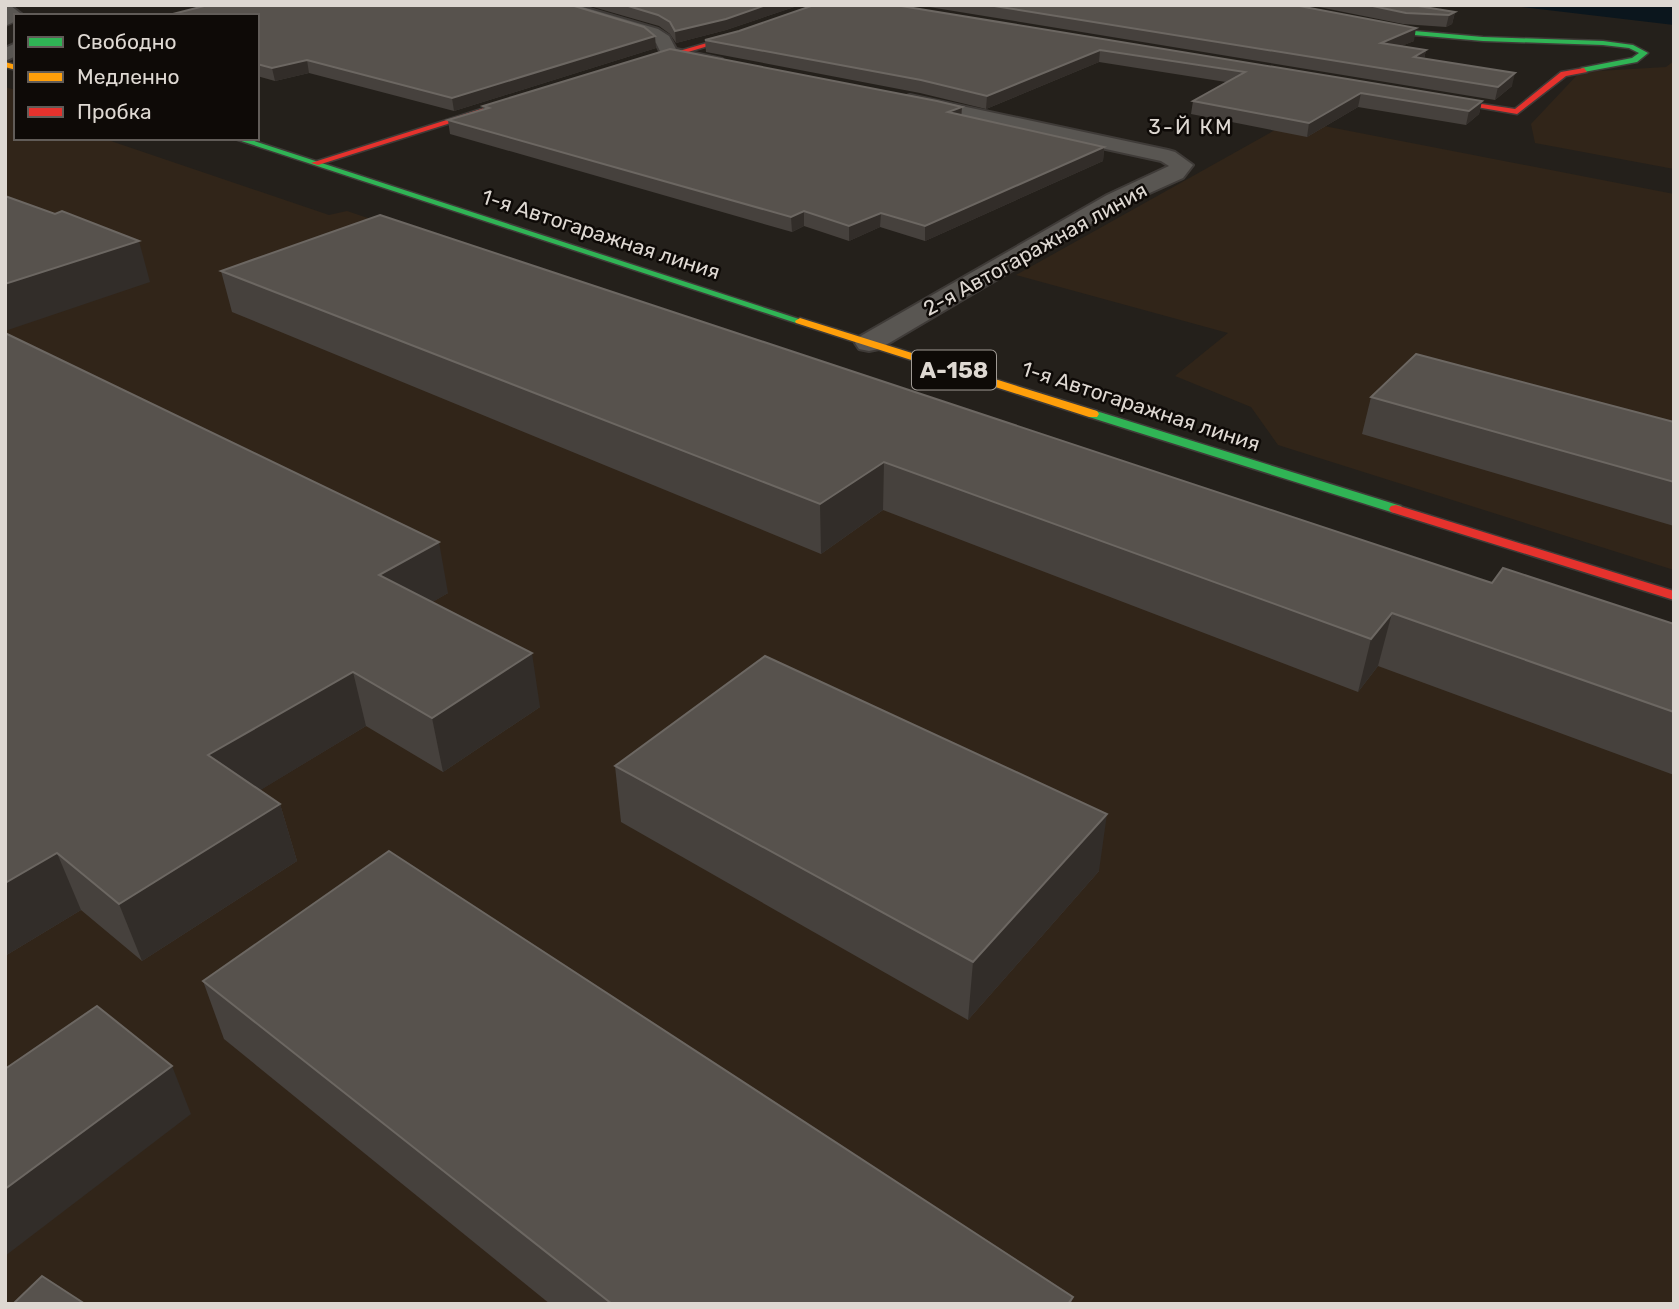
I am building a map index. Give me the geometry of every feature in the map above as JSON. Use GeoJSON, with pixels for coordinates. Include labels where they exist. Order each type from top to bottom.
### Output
{"type":"FeatureCollection","features":[{"type":"Feature","properties":{"kind":"street"},"geometry":{"type":"LineString","coordinates":[[559,5],[652,33],[663,40],[669,53]]}},
{"type":"Feature","properties":{"kind":"street"},"geometry":{"type":"LineString","coordinates":[[616,71],[669,53],[733,37],[825,5]]}},
{"type":"Feature","properties":{"kind":"street"},"geometry":{"type":"LineString","coordinates":[[1271,5],[1403,32],[1483,39],[1603,43],[1644,52],[1634,60],[1564,74],[1517,112],[1418,96]]}},
{"type":"Feature","properties":{"kind":"street"},"geometry":{"type":"LineString","coordinates":[[669,53],[741,68]]}},
{"type":"Feature","properties":{"kind":"street","name":"2-я Автогаражная линия"},"geometry":{"type":"LineString","coordinates":[[869,343],[1115,200],[1175,173],[1182,165],[1168,156],[895,98]]}},
{"type":"Feature","properties":{"kind":"street"},"geometry":{"type":"LineString","coordinates":[[315,163],[516,102]]}},
{"type":"Feature","properties":{"kind":"street","name":"1-я Автогаражная линия"},"geometry":{"type":"LineString","coordinates":[[242,140],[869,343],[1674,596]]}},
{"type":"Feature","properties":{"kind":"shaded area"},"geometry":{"type":"Polygon","coordinates":[[[1506,5],[1674,5],[1674,25],[1506,5]]]}},
{"type":"Feature","properties":{"kind":"shaded area"},"geometry":{"type":"Polygon","coordinates":[[[1674,61],[1674,169],[1535,143],[1531,124],[1580,72],[1666,67],[1674,61]]]}},
{"type":"Feature","properties":{"kind":"shaded area"},"geometry":{"type":"Polygon","coordinates":[[[5,87],[14,89],[14,140],[108,140],[329,215],[347,211],[1674,656],[1674,1304],[5,1304],[5,87]]]}},
{"type":"Feature","properties":{"kind":"shaded area"},"geometry":{"type":"Polygon","coordinates":[[[1293,120],[1674,194],[1674,570],[1278,445],[1251,407],[1175,376],[1228,333],[1016,275],[1293,120]]]}},
{"type":"Feature","properties":{"kind":"building"},"geometry":{"type":"Polygon","coordinates":[[[208,5],[571,5],[644,27],[655,36],[452,98],[307,60],[272,68],[259,65],[259,14],[173,14],[208,5]]]}},
{"type":"Feature","properties":{"kind":"building"},"geometry":{"type":"Polygon","coordinates":[[[625,5],[766,5],[726,19],[675,31],[670,22],[658,15],[625,5]]]}},
{"type":"Feature","properties":{"kind":"building"},"geometry":{"type":"Polygon","coordinates":[[[814,5],[895,5],[1482,101],[1469,111],[1361,93],[1309,123],[1193,101],[1245,72],[1100,50],[987,96],[921,80],[705,40],[814,5]]]}},
{"type":"Feature","properties":{"kind":"building"},"geometry":{"type":"Polygon","coordinates":[[[988,5],[1294,5],[1416,28],[1381,43],[1426,50],[1414,57],[1515,73],[1498,87],[988,5]]]}},
{"type":"Feature","properties":{"kind":"building"},"geometry":{"type":"Polygon","coordinates":[[[1368,5],[1412,5],[1455,12],[1449,15],[1406,13],[1368,5]]]}},
{"type":"Feature","properties":{"kind":"building"},"geometry":{"type":"Polygon","coordinates":[[[670,49],[937,101],[962,107],[948,112],[1104,147],[925,226],[881,213],[849,226],[804,211],[791,217],[448,120],[489,108],[483,106],[670,49]]]}},
{"type":"Feature","properties":{"kind":"building"},"geometry":{"type":"Polygon","coordinates":[[[5,196],[55,214],[62,211],[139,241],[5,284],[5,196]]]}},
{"type":"Feature","properties":{"kind":"building"},"geometry":{"type":"Polygon","coordinates":[[[380,215],[1492,583],[1503,568],[1674,624],[1674,712],[1392,613],[1371,639],[884,462],[820,504],[221,271],[380,215]]]}},
{"type":"Feature","properties":{"kind":"building"},"geometry":{"type":"Polygon","coordinates":[[[5,333],[439,542],[379,575],[532,653],[432,718],[353,672],[208,755],[280,804],[119,904],[57,853],[5,883],[5,333]]]}},
{"type":"Feature","properties":{"kind":"building"},"geometry":{"type":"Polygon","coordinates":[[[1416,354],[1674,422],[1674,482],[1371,397],[1416,354]]]}},
{"type":"Feature","properties":{"kind":"building"},"geometry":{"type":"Polygon","coordinates":[[[765,656],[1107,814],[973,962],[615,766],[765,656]]]}},
{"type":"Feature","properties":{"kind":"building"},"geometry":{"type":"Polygon","coordinates":[[[389,851],[1073,1297],[1068,1304],[612,1304],[203,981],[389,851]]]}},
{"type":"Feature","properties":{"kind":"building"},"geometry":{"type":"Polygon","coordinates":[[[97,1006],[172,1066],[5,1189],[5,1069],[97,1006]]]}},
{"type":"Feature","properties":{"kind":"building"},"geometry":{"type":"Polygon","coordinates":[[[42,1276],[85,1304],[13,1304],[42,1276]]]}},
{"type":"Feature","properties":{"kind":"traffic: fast"},"geometry":{"type":"LineString","coordinates":[[1271,5],[1403,32],[1483,39],[1603,43],[1631,46],[1644,53],[1634,60],[1584,70]]}},
{"type":"Feature","properties":{"kind":"traffic: fast"},"geometry":{"type":"LineString","coordinates":[[242,140],[800,321]]}},
{"type":"Feature","properties":{"kind":"traffic: fast"},"geometry":{"type":"LineString","coordinates":[[1093,414],[1396,509]]}},
{"type":"Feature","properties":{"kind":"traffic: slow"},"geometry":{"type":"LineString","coordinates":[[5,64],[14,67]]}},
{"type":"Feature","properties":{"kind":"traffic: slow"},"geometry":{"type":"LineString","coordinates":[[800,321],[1093,414]]}},
{"type":"Feature","properties":{"kind":"traffic: jam"},"geometry":{"type":"LineString","coordinates":[[628,67],[733,37],[825,5]]}},
{"type":"Feature","properties":{"kind":"traffic: jam"},"geometry":{"type":"LineString","coordinates":[[1428,98],[1517,112],[1564,74],[1584,70]]}},
{"type":"Feature","properties":{"kind":"traffic: jam"},"geometry":{"type":"LineString","coordinates":[[315,163],[497,107]]}},
{"type":"Feature","properties":{"kind":"traffic: jam"},"geometry":{"type":"LineString","coordinates":[[1396,509],[1674,596]]}},
{"type":"Feature","properties":{"kind":"district","name":"3-Й КМ"},"geometry":{"type":"Point","coordinates":[1191,126]}}]}
